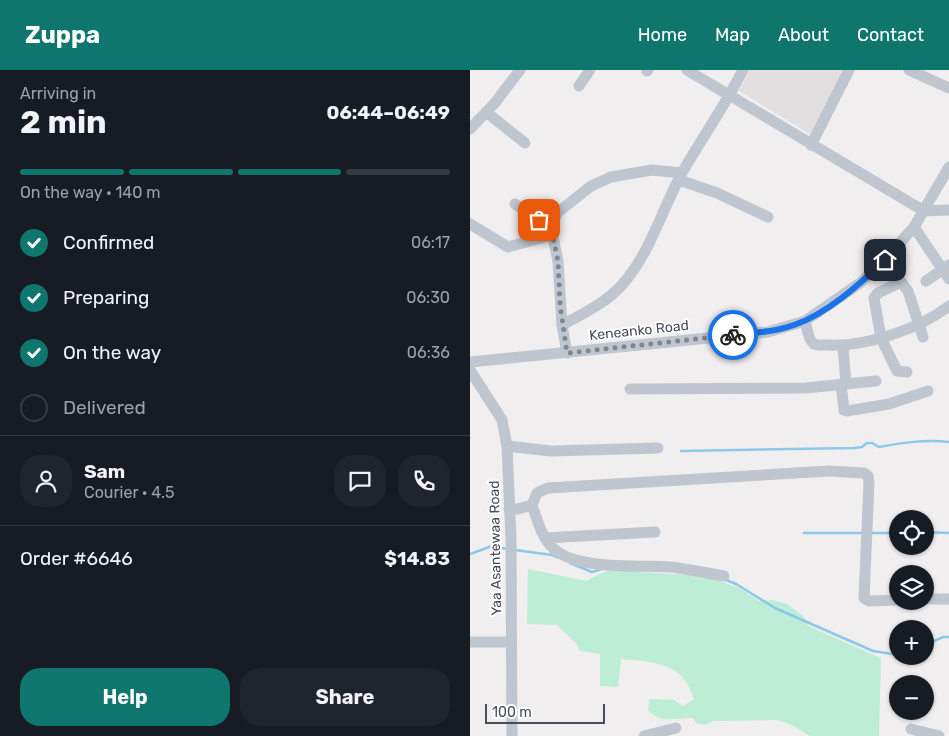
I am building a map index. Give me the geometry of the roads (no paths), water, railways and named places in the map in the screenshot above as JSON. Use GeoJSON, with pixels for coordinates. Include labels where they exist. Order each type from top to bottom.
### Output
{"type":"FeatureCollection","features":[{"type":"Feature","properties":{"kind":"street"},"geometry":{"type":"LineString","coordinates":[[470,129],[520,70]]}},
{"type":"Feature","properties":{"kind":"street"},"geometry":{"type":"LineString","coordinates":[[579,86],[590,70]]}},
{"type":"Feature","properties":{"kind":"street"},"geometry":{"type":"LineString","coordinates":[[687,70],[924,211],[949,210]]}},
{"type":"Feature","properties":{"kind":"street"},"geometry":{"type":"LineString","coordinates":[[562,324],[609,297],[621,286],[639,262],[681,176],[730,96],[743,70]]}},
{"type":"Feature","properties":{"kind":"street"},"geometry":{"type":"LineString","coordinates":[[811,145],[849,70]]}},
{"type":"Feature","properties":{"kind":"street"},"geometry":{"type":"LineString","coordinates":[[910,70],[949,88]]}},
{"type":"Feature","properties":{"kind":"street"},"geometry":{"type":"LineString","coordinates":[[486,112],[525,143]]}},
{"type":"Feature","properties":{"kind":"street","name":"Keneanko Road"},"geometry":{"type":"LineString","coordinates":[[470,362],[768,332],[805,321],[860,284],[885,260],[914,227],[949,167]]}},
{"type":"Feature","properties":{"kind":"street"},"geometry":{"type":"LineString","coordinates":[[567,353],[562,324],[558,261],[552,231],[557,213],[591,186],[620,174],[652,170],[681,176],[768,217]]}},
{"type":"Feature","properties":{"kind":"street"},"geometry":{"type":"LineString","coordinates":[[515,204],[552,231]]}},
{"type":"Feature","properties":{"kind":"street"},"geometry":{"type":"LineString","coordinates":[[470,224],[508,247],[552,231]]}},
{"type":"Feature","properties":{"kind":"street"},"geometry":{"type":"LineString","coordinates":[[914,227],[947,271],[926,281]]}},
{"type":"Feature","properties":{"kind":"street"},"geometry":{"type":"LineString","coordinates":[[885,260],[908,291],[924,337]]}},
{"type":"Feature","properties":{"kind":"street"},"geometry":{"type":"LineString","coordinates":[[901,282],[875,295],[881,338],[897,371],[907,372]]}},
{"type":"Feature","properties":{"kind":"street"},"geometry":{"type":"LineString","coordinates":[[805,321],[811,342],[815,345],[843,346],[881,338],[920,323],[949,306]]}},
{"type":"Feature","properties":{"kind":"street"},"geometry":{"type":"LineString","coordinates":[[843,346],[844,410],[889,404],[928,391]]}},
{"type":"Feature","properties":{"kind":"street","name":"Yaa Asantewaa Road"},"geometry":{"type":"LineString","coordinates":[[470,370],[502,420],[507,446],[510,509],[512,736]]}},
{"type":"Feature","properties":{"kind":"street"},"geometry":{"type":"LineString","coordinates":[[630,389],[805,388],[876,381]]}},
{"type":"Feature","properties":{"kind":"street"},"geometry":{"type":"LineString","coordinates":[[507,446],[551,451],[658,448]]}},
{"type":"Feature","properties":{"kind":"street"},"geometry":{"type":"LineString","coordinates":[[510,509],[518,510],[532,504],[537,493],[548,488],[811,472],[864,472],[868,476],[869,482],[864,598],[869,601],[889,600]]}},
{"type":"Feature","properties":{"kind":"street"},"geometry":{"type":"LineString","coordinates":[[532,504],[545,538],[553,549],[576,561],[616,565],[673,567],[724,576]]}},
{"type":"Feature","properties":{"kind":"street"},"geometry":{"type":"LineString","coordinates":[[545,538],[655,532]]}},
{"type":"Feature","properties":{"kind":"street"},"geometry":{"type":"LineString","coordinates":[[934,600],[949,599]]}},
{"type":"Feature","properties":{"kind":"street"},"geometry":{"type":"LineString","coordinates":[[470,642],[511,642]]}},
{"type":"Feature","properties":{"kind":"street"},"geometry":{"type":"LineString","coordinates":[[644,736],[676,728]]}},
{"type":"Feature","properties":{"kind":"street"},"geometry":{"type":"LineString","coordinates":[[911,729],[939,736]]}},
{"type":"Feature","properties":{"kind":"waterway"},"geometry":{"type":"LineString","coordinates":[[681,451],[854,448],[862,447],[867,443],[872,443],[879,447],[922,441],[949,442]]}},
{"type":"Feature","properties":{"kind":"waterway"},"geometry":{"type":"LineString","coordinates":[[934,532],[949,533]]}},
{"type":"Feature","properties":{"kind":"waterway"},"geometry":{"type":"LineString","coordinates":[[804,533],[862,533]]}},
{"type":"Feature","properties":{"kind":"waterway"},"geometry":{"type":"LineString","coordinates":[[870,533],[889,533]]}},
{"type":"Feature","properties":{"kind":"waterway"},"geometry":{"type":"LineString","coordinates":[[470,554],[492,546],[507,549]]}},
{"type":"Feature","properties":{"kind":"waterway"},"geometry":{"type":"LineString","coordinates":[[515,550],[552,555],[558,558]]}},
{"type":"Feature","properties":{"kind":"waterway"},"geometry":{"type":"LineString","coordinates":[[570,563],[592,572],[602,569]]}},
{"type":"Feature","properties":{"kind":"waterway"},"geometry":{"type":"LineString","coordinates":[[724,579],[736,584],[775,608],[873,651],[889,654]]}},
{"type":"Feature","properties":{"kind":"waterway"},"geometry":{"type":"LineString","coordinates":[[934,641],[943,637],[949,637]]}}]}
